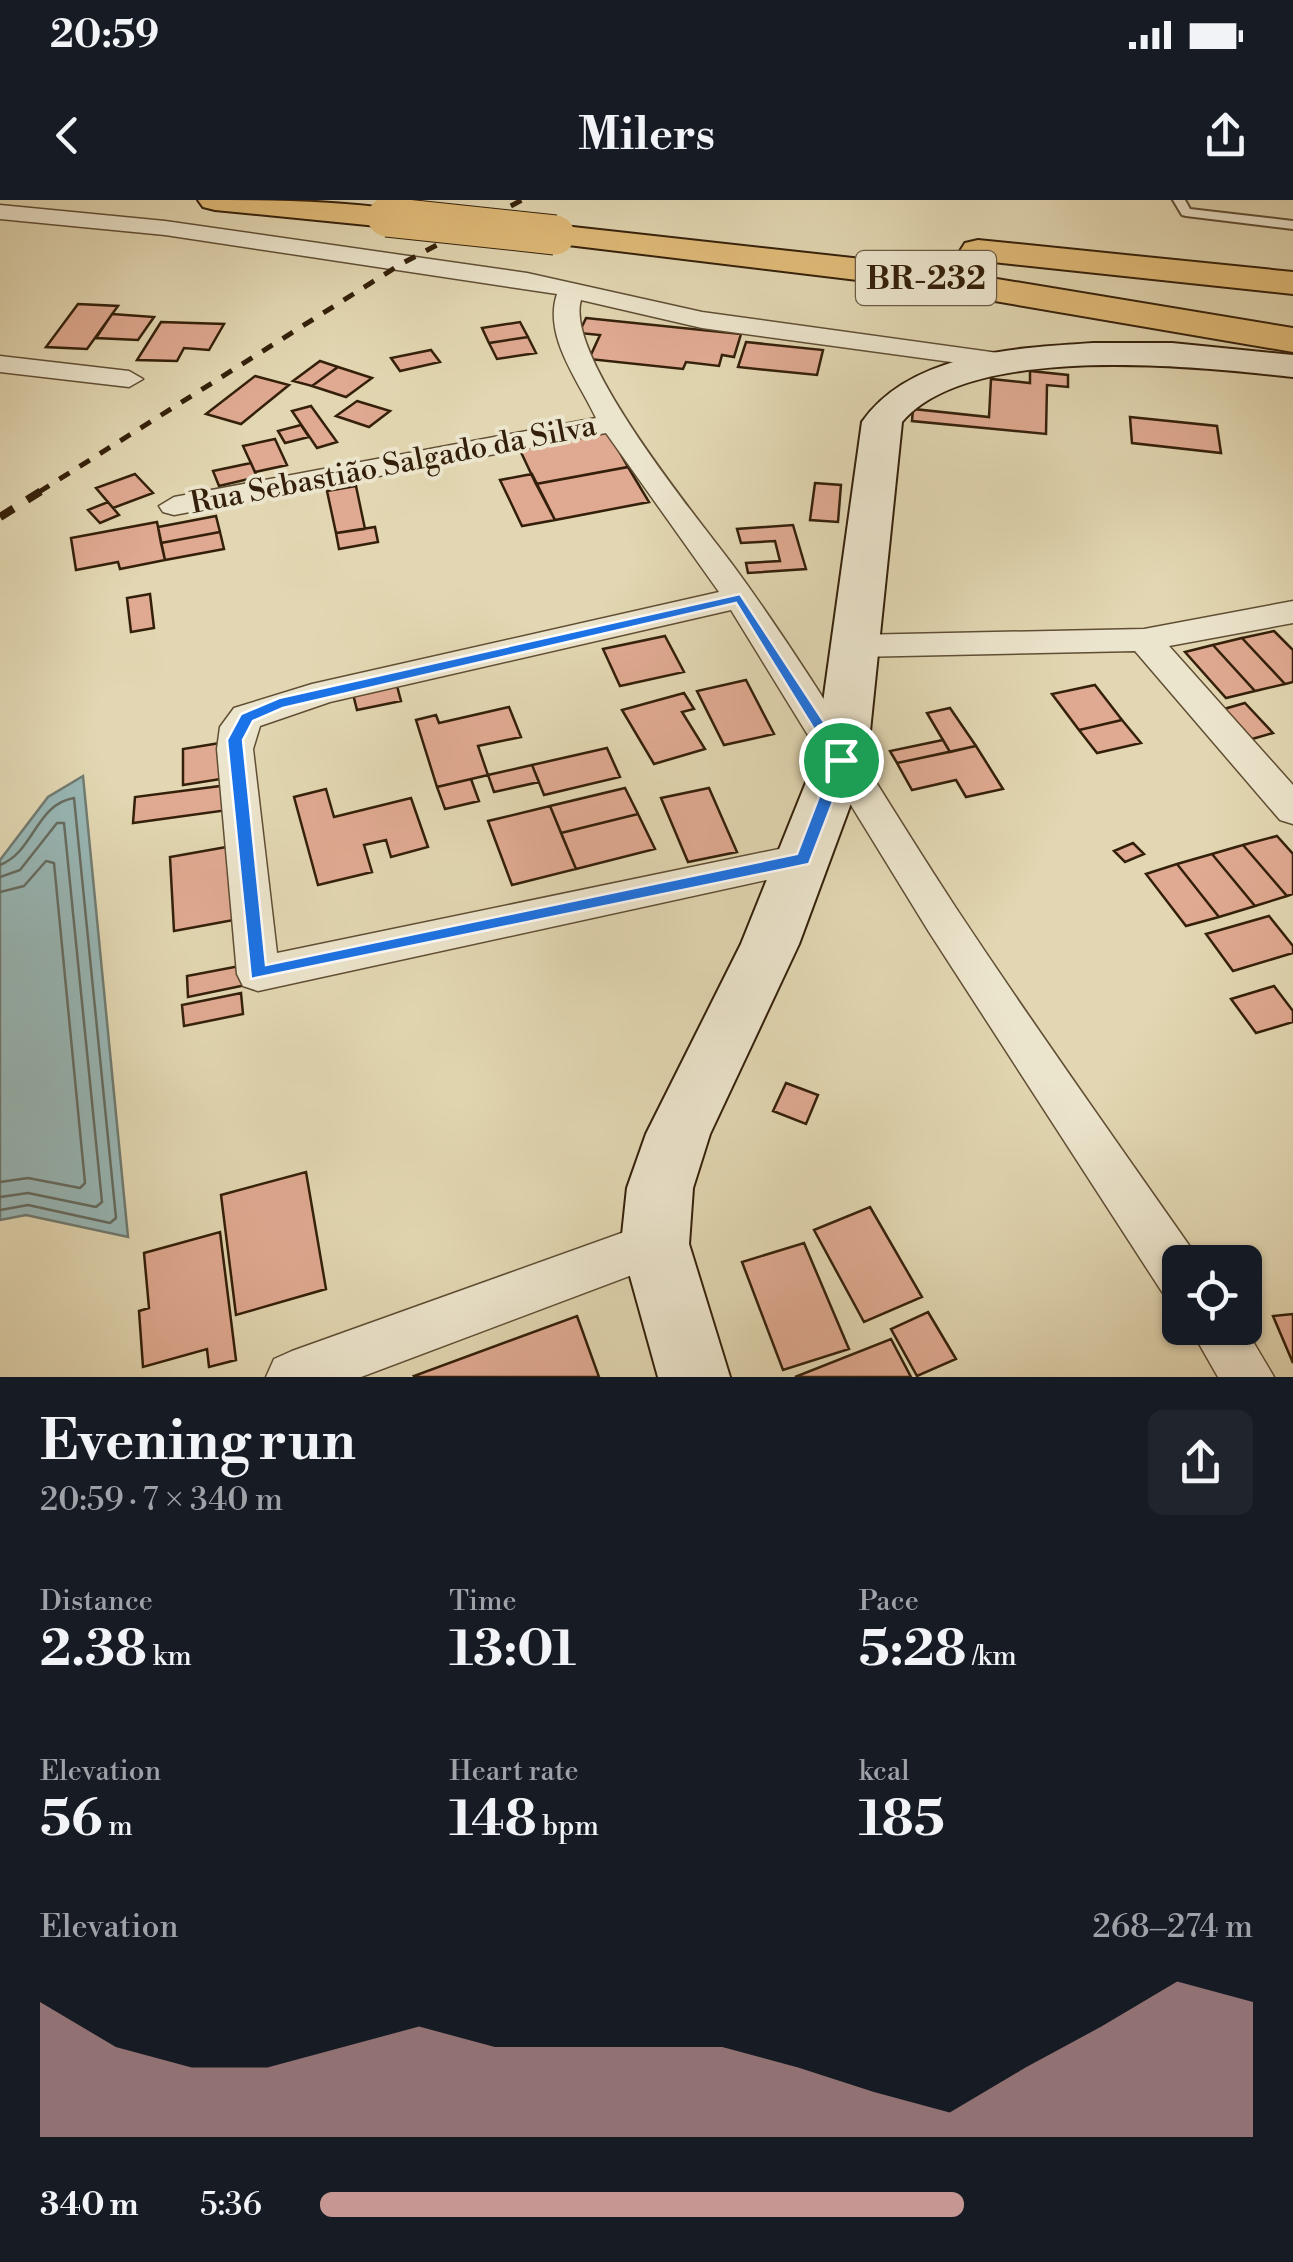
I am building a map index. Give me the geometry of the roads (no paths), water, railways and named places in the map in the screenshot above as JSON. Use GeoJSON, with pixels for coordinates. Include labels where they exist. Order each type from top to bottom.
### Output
{"type":"FeatureCollection","features":[{"type":"Feature","properties":{"kind":"highway","name":"BR-232"},"geometry":{"type":"LineString","coordinates":[[215,200],[387,217],[561,222],[1293,283]]}},
{"type":"Feature","properties":{"kind":"highway","name":"BR-232"},"geometry":{"type":"LineString","coordinates":[[482,200],[561,222],[907,275],[1279,350]]}},
{"type":"Feature","properties":{"kind":"main road"},"geometry":{"type":"LineString","coordinates":[[694,1377],[655,1244],[660,1188],[678,1134],[770,944],[841,760],[882,422],[914,390],[1010,362],[1066,353],[1279,350]]}},
{"type":"Feature","properties":{"kind":"street"},"geometry":{"type":"LineString","coordinates":[[0,212],[165,228],[572,288],[702,320],[1010,362]]}},
{"type":"Feature","properties":{"kind":"street"},"geometry":{"type":"LineString","coordinates":[[572,288],[564,313],[568,334],[613,423],[740,598],[841,760],[1162,1248]]}},
{"type":"Feature","properties":{"kind":"street"},"geometry":{"type":"LineString","coordinates":[[0,364],[128,379]]}},
{"type":"Feature","properties":{"kind":"street","name":"Rua Sebastião Salgado da Silva"},"geometry":{"type":"LineString","coordinates":[[174,506],[613,423]]}},
{"type":"Feature","properties":{"kind":"street"},"geometry":{"type":"LineString","coordinates":[[740,598],[324,692],[247,718],[238,727],[236,750],[258,974],[803,859]]}},
{"type":"Feature","properties":{"kind":"street"},"geometry":{"type":"LineString","coordinates":[[855,646],[1144,640],[1293,612]]}},
{"type":"Feature","properties":{"kind":"street"},"geometry":{"type":"LineString","coordinates":[[1144,640],[1293,810]]}},
{"type":"Feature","properties":{"kind":"street"},"geometry":{"type":"LineString","coordinates":[[292,1377],[655,1244]]}},
{"type":"Feature","properties":{"kind":"street"},"geometry":{"type":"LineString","coordinates":[[1226,1345],[1248,1377]]}},
{"type":"Feature","properties":{"kind":"lane"},"geometry":{"type":"LineString","coordinates":[[1178,200],[1186,212],[1201,216],[1293,225]]}},
{"type":"Feature","properties":{"kind":"water"},"geometry":{"type":"Polygon","coordinates":[[[83,776],[128,1237],[26,1215],[0,1220],[0,860],[48,797],[83,776]]]}},
{"type":"Feature","properties":{"kind":"railway"},"geometry":{"type":"LineString","coordinates":[[39,492],[401,264],[522,200]]}},
{"type":"Feature","properties":{"kind":"railway"},"geometry":{"type":"LineString","coordinates":[[0,517],[43,490]]}}]}
